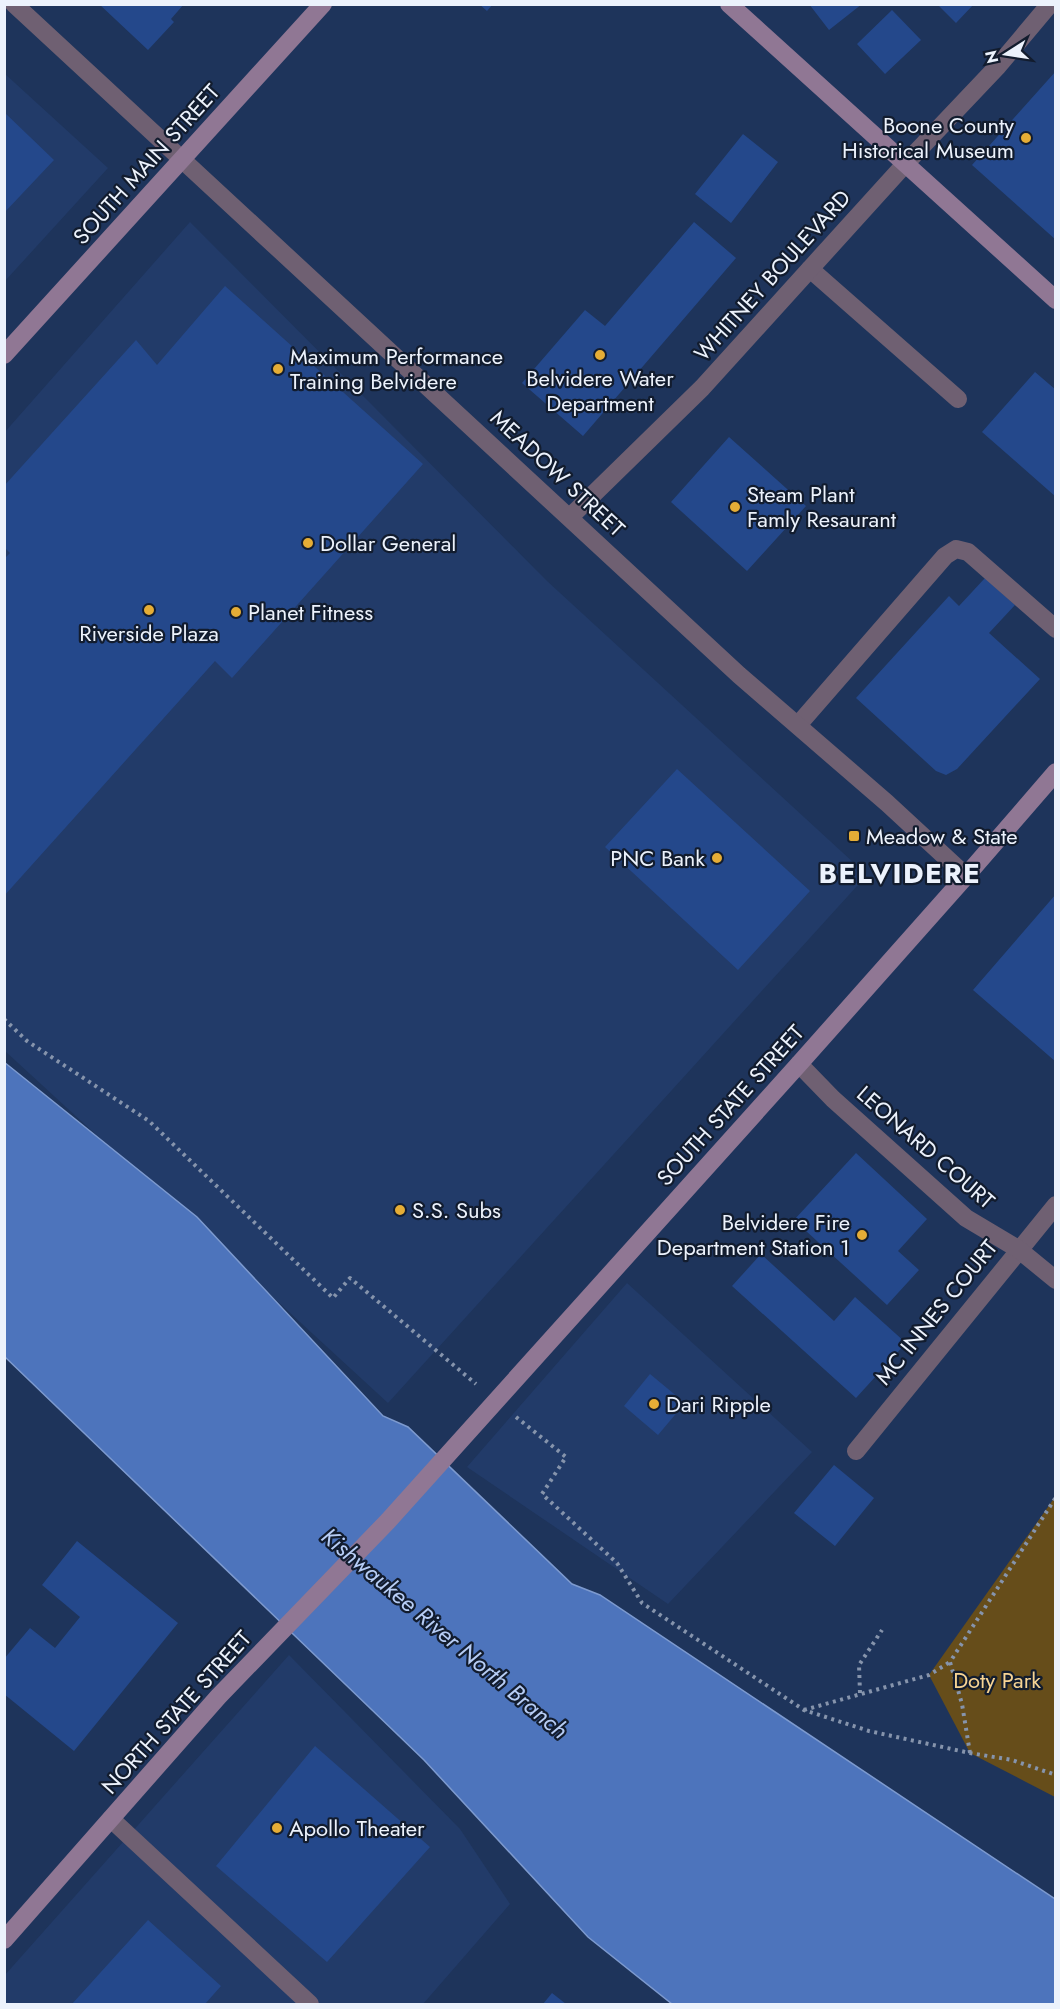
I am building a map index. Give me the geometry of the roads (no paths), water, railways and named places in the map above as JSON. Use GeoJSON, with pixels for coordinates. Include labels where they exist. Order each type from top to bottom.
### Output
{"type":"FeatureCollection","features":[{"type":"Feature","properties":{"kind":"main road","name":"SOUTH MAIN STREET"},"geometry":{"type":"LineString","coordinates":[[4,355],[323,4]]}},
{"type":"Feature","properties":{"kind":"main road"},"geometry":{"type":"LineString","coordinates":[[729,4],[1056,300]]}},
{"type":"Feature","properties":{"kind":"main road","name":"SOUTH STATE STREET"},"geometry":{"type":"LineString","coordinates":[[388,1521],[799,1064],[1056,772]]}},
{"type":"Feature","properties":{"kind":"main road","name":"NORTH STATE STREET"},"geometry":{"type":"LineString","coordinates":[[4,1940],[218,1697],[388,1521]]}},
{"type":"Feature","properties":{"kind":"street","name":"MEADOW STREET"},"geometry":{"type":"LineString","coordinates":[[14,4],[739,675],[886,802],[966,876]]}},
{"type":"Feature","properties":{"kind":"street","name":"WHITNEY BOULEVARD"},"geometry":{"type":"LineString","coordinates":[[570,517],[702,388],[998,66],[1050,4]]}},
{"type":"Feature","properties":{"kind":"street"},"geometry":{"type":"LineString","coordinates":[[810,268],[958,399]]}},
{"type":"Feature","properties":{"kind":"street"},"geometry":{"type":"LineString","coordinates":[[798,725],[945,556],[956,549],[968,552],[1056,629]]}},
{"type":"Feature","properties":{"kind":"street","name":"LEONARD COURT"},"geometry":{"type":"LineString","coordinates":[[799,1064],[833,1099],[966,1218],[1018,1249],[1056,1280]]}},
{"type":"Feature","properties":{"kind":"street","name":"MC INNES COURT"},"geometry":{"type":"LineString","coordinates":[[855,1451],[1056,1205]]}},
{"type":"Feature","properties":{"kind":"street"},"geometry":{"type":"LineString","coordinates":[[111,1819],[310,2004]]}},
{"type":"Feature","properties":{"kind":"water","name":"Kishwaukee River North Branch"},"geometry":{"type":"Polygon","coordinates":[[[4,1062],[197,1217],[383,1416],[408,1427],[572,1584],[600,1595],[1055,1899],[1055,2004],[672,2004],[588,1937],[424,1760],[5,1357],[4,1062]]]}},
{"type":"Feature","properties":{"kind":"place","name":"Boone County Historical Museum"},"geometry":{"type":"Point","coordinates":[1026,138]}},
{"type":"Feature","properties":{"kind":"place","name":"Belvidere Water Department"},"geometry":{"type":"Point","coordinates":[600,355]}},
{"type":"Feature","properties":{"kind":"place","name":"Maximum Performance Training Belvidere"},"geometry":{"type":"Point","coordinates":[278,369]}},
{"type":"Feature","properties":{"kind":"place","name":"Steam Plant Famly Resaurant"},"geometry":{"type":"Point","coordinates":[735,507]}},
{"type":"Feature","properties":{"kind":"place","name":"Dollar General"},"geometry":{"type":"Point","coordinates":[308,543]}},
{"type":"Feature","properties":{"kind":"place","name":"Riverside Plaza"},"geometry":{"type":"Point","coordinates":[149,610]}},
{"type":"Feature","properties":{"kind":"place","name":"Planet Fitness"},"geometry":{"type":"Point","coordinates":[236,612]}},
{"type":"Feature","properties":{"kind":"place","name":"Meadow & State"},"geometry":{"type":"Point","coordinates":[854,836]}},
{"type":"Feature","properties":{"kind":"place","name":"PNC Bank"},"geometry":{"type":"Point","coordinates":[717,858]}},
{"type":"Feature","properties":{"kind":"place","name":"S.S. Subs"},"geometry":{"type":"Point","coordinates":[400,1210]}},
{"type":"Feature","properties":{"kind":"place","name":"Belvidere Fire Department Station 1"},"geometry":{"type":"Point","coordinates":[862,1235]}},
{"type":"Feature","properties":{"kind":"place","name":"Dari Ripple"},"geometry":{"type":"Point","coordinates":[654,1404]}},
{"type":"Feature","properties":{"kind":"place","name":"Apollo Theater"},"geometry":{"type":"Point","coordinates":[277,1828]}},
{"type":"Feature","properties":{"kind":"district","name":"BELVIDERE"},"geometry":{"type":"Point","coordinates":[900,873]}},
{"type":"Feature","properties":{"kind":"park label","name":"Doty Park"},"geometry":{"type":"Point","coordinates":[997,1680]}}]}
